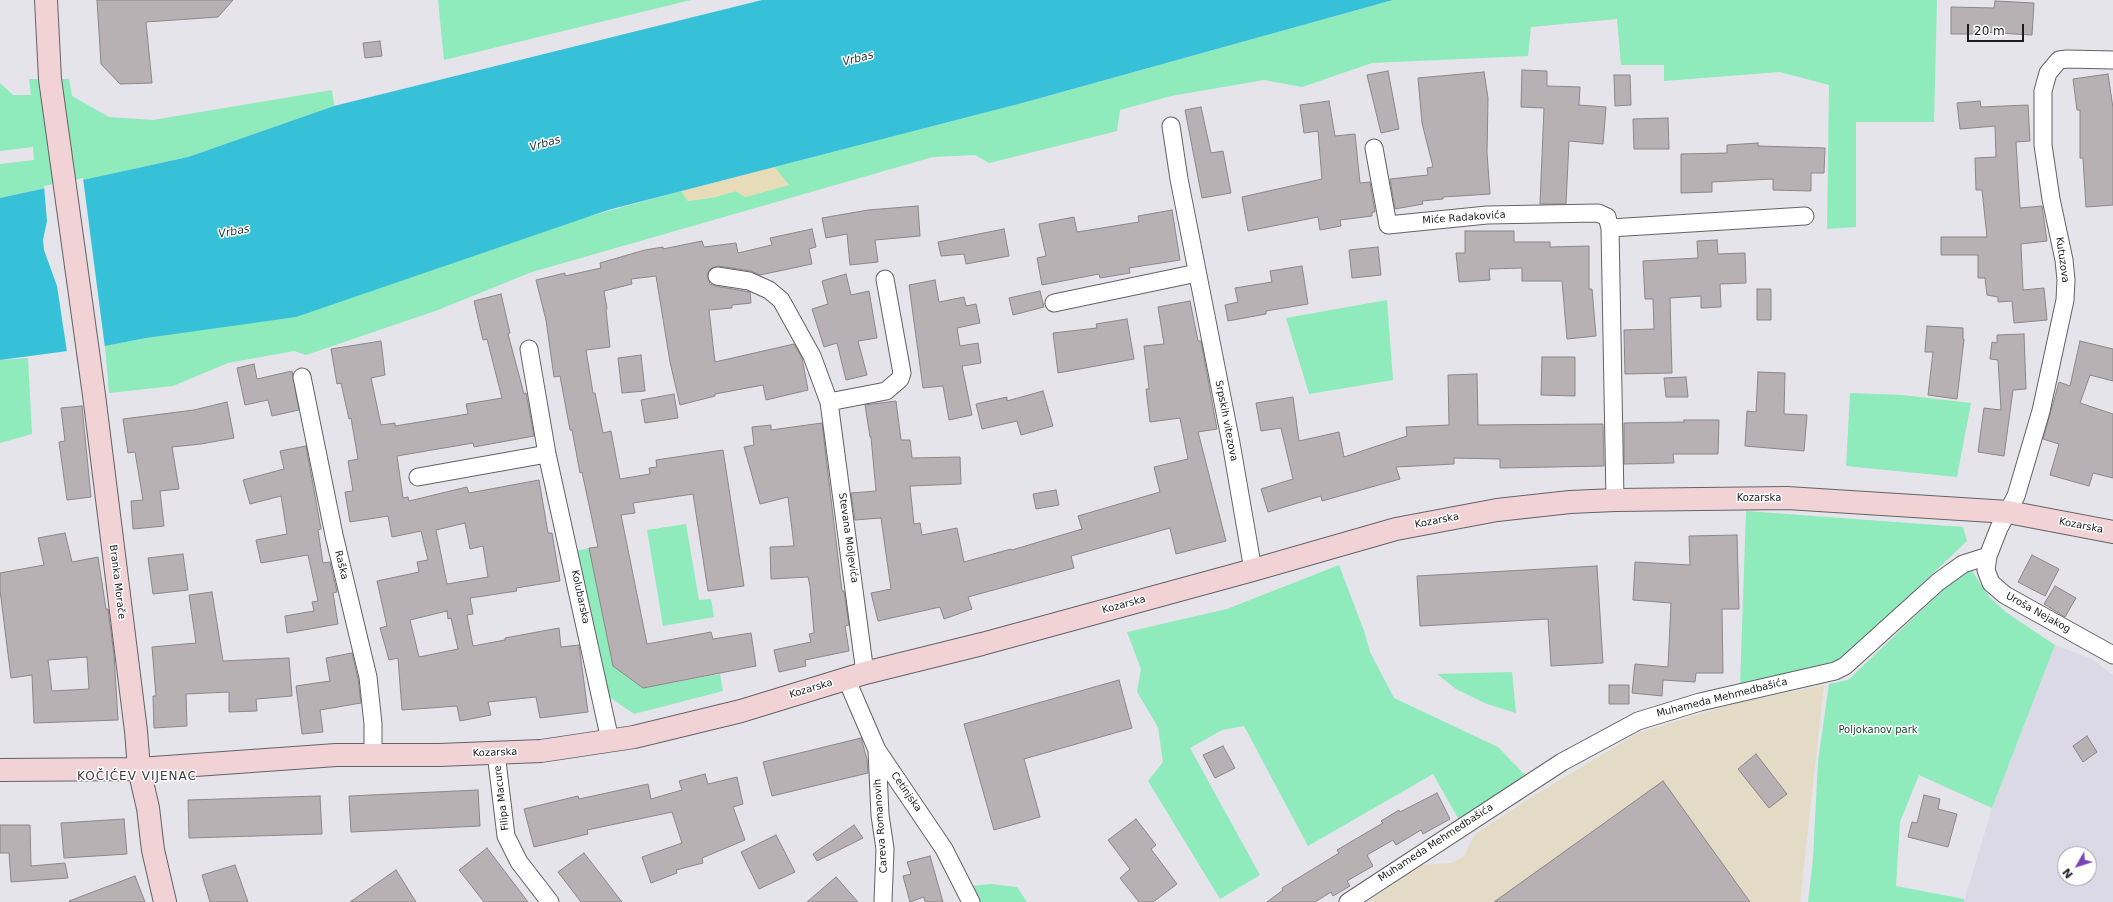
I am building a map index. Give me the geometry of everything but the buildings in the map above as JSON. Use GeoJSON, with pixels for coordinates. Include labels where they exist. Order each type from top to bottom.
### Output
{"type":"FeatureCollection","features":[{"type":"Feature","properties":{"kind":"main road","name":"Branka Morače"},"geometry":{"type":"LineString","coordinates":[[46,0],[50,80],[94,395],[136,731],[139,769],[148,808],[153,850],[164,902]]}},
{"type":"Feature","properties":{"kind":"main road","name":"Kozarska"},"geometry":{"type":"LineString","coordinates":[[0,770],[139,769],[373,754],[541,751],[634,737],[741,711],[856,676],[982,644],[1253,570],[1358,539],[1419,524],[1497,510],[1570,502],[1615,500],[1788,498],[2008,512],[2113,532]]}},
{"type":"Feature","properties":{"kind":"street","name":"Kutuzova"},"geometry":{"type":"LineString","coordinates":[[2008,512],[2016,496],[2041,411],[2065,300],[2066,280],[2064,260],[2051,199],[2043,145],[2043,91],[2048,73],[2059,60],[2067,58],[2113,60]]}},
{"type":"Feature","properties":{"kind":"street","name":"Srpskih vitezova"},"geometry":{"type":"LineString","coordinates":[[1171,126],[1197,273],[1231,443],[1253,570]]}},
{"type":"Feature","properties":{"kind":"street","name":"Miće Radakovića"},"geometry":{"type":"LineString","coordinates":[[1374,148],[1388,225],[1487,215],[1598,213],[1607,217],[1610,228]]}},
{"type":"Feature","properties":{"kind":"street"},"geometry":{"type":"LineString","coordinates":[[1615,500],[1610,228],[1805,216]]}},
{"type":"Feature","properties":{"kind":"street"},"geometry":{"type":"LineString","coordinates":[[1054,302],[1197,273]]}},
{"type":"Feature","properties":{"kind":"street","name":"Stevana Moljevića"},"geometry":{"type":"LineString","coordinates":[[717,276],[748,281],[769,290],[781,300],[812,356],[829,402],[856,676]]}},
{"type":"Feature","properties":{"kind":"street"},"geometry":{"type":"LineString","coordinates":[[829,402],[886,391],[900,379],[902,373],[885,279]]}},
{"type":"Feature","properties":{"kind":"street","name":"Kolubarska"},"geometry":{"type":"LineString","coordinates":[[529,349],[547,454],[610,740]]}},
{"type":"Feature","properties":{"kind":"street","name":"Raška"},"geometry":{"type":"LineString","coordinates":[[302,377],[334,535],[368,677],[373,724],[373,754]]}},
{"type":"Feature","properties":{"kind":"street"},"geometry":{"type":"LineString","coordinates":[[418,477],[547,454]]}},
{"type":"Feature","properties":{"kind":"street","name":"Uroša Nejakog"},"geometry":{"type":"LineString","coordinates":[[2008,512],[1999,528],[1988,556],[1988,576],[1991,583],[2005,595],[2113,655]]}},
{"type":"Feature","properties":{"kind":"street","name":"Muhameda Mehmedbašića"},"geometry":{"type":"LineString","coordinates":[[1348,902],[1562,762],[1638,720],[1700,702],[1835,671],[1846,666],[1938,582],[1963,564],[1988,556]]}},
{"type":"Feature","properties":{"kind":"street","name":"Cetinjska"},"geometry":{"type":"LineString","coordinates":[[856,676],[876,750],[944,849],[971,902]]}},
{"type":"Feature","properties":{"kind":"street","name":"Careva Romanovih"},"geometry":{"type":"LineString","coordinates":[[876,750],[880,816],[885,849],[883,902]]}},
{"type":"Feature","properties":{"kind":"street","name":"Filipa Macure"},"geometry":{"type":"LineString","coordinates":[[496,753],[506,836],[518,862],[550,902]]}},
{"type":"Feature","properties":{"kind":"shaded area"},"geometry":{"type":"Polygon","coordinates":[[[2055,645],[2090,658],[2113,675],[2113,902],[1964,902],[1992,808],[2055,645]]]}},
{"type":"Feature","properties":{"kind":"shaded area"},"geometry":{"type":"Polygon","coordinates":[[[1824,685],[1800,902],[1368,902],[1420,865],[1452,863],[1464,856],[1475,834],[1530,798],[1638,733],[1733,704],[1824,685]]]}},
{"type":"Feature","properties":{"kind":"green space"},"geometry":{"type":"Polygon","coordinates":[[[438,0],[691,0],[444,60],[438,0]]]}},
{"type":"Feature","properties":{"kind":"green space"},"geometry":{"type":"Polygon","coordinates":[[[1393,0],[1937,0],[1934,122],[1856,122],[1856,227],[1827,229],[1829,85],[1780,72],[1664,81],[1664,65],[1621,65],[1617,19],[1531,27],[1528,56],[1372,63],[1302,87],[1264,80],[1171,96],[1120,110],[1117,131],[989,163],[975,155],[933,157],[532,272],[438,310],[306,355],[294,351],[228,363],[173,386],[109,393],[105,346],[146,338],[681,191],[688,201],[715,197],[736,191],[745,197],[789,185],[774,167],[1026,102],[1393,0]]]}},
{"type":"Feature","properties":{"kind":"green space"},"geometry":{"type":"Polygon","coordinates":[[[29,79],[69,79],[72,96],[109,117],[153,120],[332,90],[334,106],[188,157],[0,198],[0,164],[34,160],[33,147],[0,151],[0,83],[13,95],[31,95],[29,79]]]}},
{"type":"Feature","properties":{"kind":"green space"},"geometry":{"type":"Polygon","coordinates":[[[1387,300],[1393,380],[1309,394],[1286,318],[1387,300]]]}},
{"type":"Feature","properties":{"kind":"green space"},"geometry":{"type":"Polygon","coordinates":[[[28,358],[32,434],[0,443],[0,360],[28,358]]]}},
{"type":"Feature","properties":{"kind":"green space"},"geometry":{"type":"Polygon","coordinates":[[[1850,393],[1902,395],[1971,403],[1957,477],[1846,466],[1850,393]]]}},
{"type":"Feature","properties":{"kind":"green space"},"geometry":{"type":"Polygon","coordinates":[[[1746,511],[1963,527],[1967,541],[1850,652],[1839,660],[1740,686],[1746,511]]]}},
{"type":"Feature","properties":{"kind":"green space"},"geometry":{"type":"Polygon","coordinates":[[[686,524],[699,600],[711,599],[714,617],[663,626],[647,530],[686,524]]]}},
{"type":"Feature","properties":{"kind":"green space"},"geometry":{"type":"Polygon","coordinates":[[[589,548],[613,666],[643,688],[720,674],[723,691],[634,714],[608,696],[576,551],[589,548]]]}},
{"type":"Feature","properties":{"kind":"green space"},"geometry":{"type":"Polygon","coordinates":[[[1339,565],[1364,631],[1370,652],[1394,698],[1498,747],[1525,775],[1459,820],[1433,774],[1308,846],[1244,726],[1222,730],[1190,748],[1260,875],[1220,899],[1148,781],[1163,762],[1158,727],[1137,692],[1141,669],[1127,632],[1227,609],[1339,565]]]}},
{"type":"Feature","properties":{"kind":"green space","name":"Poljokanov park"},"geometry":{"type":"Polygon","coordinates":[[[1971,569],[1989,597],[2007,613],[2055,645],[1992,808],[1919,775],[1900,822],[1896,886],[1964,899],[1964,902],[1808,902],[1813,859],[1818,761],[1829,684],[1848,680],[1961,573],[1971,569]]]}},
{"type":"Feature","properties":{"kind":"green space"},"geometry":{"type":"Polygon","coordinates":[[[1512,672],[1516,713],[1487,704],[1456,689],[1437,674],[1512,672]]]}},
{"type":"Feature","properties":{"kind":"green space"},"geometry":{"type":"Polygon","coordinates":[[[991,884],[1017,887],[1027,902],[978,902],[971,886],[991,884]]]}},
{"type":"Feature","properties":{"kind":"sand"},"geometry":{"type":"Polygon","coordinates":[[[774,167],[789,185],[745,197],[736,191],[715,197],[688,201],[681,191],[774,167]]]}},
{"type":"Feature","properties":{"kind":"water","name":"Vrbas"},"geometry":{"type":"Polygon","coordinates":[[[762,0],[1393,0],[1026,102],[608,210],[296,317],[146,338],[105,346],[0,360],[0,198],[188,157],[334,106],[762,0]]]}},
{"type":"Feature","properties":{"kind":"pier"},"geometry":{"type":"Polygon","coordinates":[[[83,178],[105,348],[67,352],[57,286],[44,250],[43,240],[47,221],[44,186],[83,178]]]}},
{"type":"Feature","properties":{"kind":"district","name":"KOČIĆEV VIJENAC"},"geometry":{"type":"Point","coordinates":[137,777]}}]}
